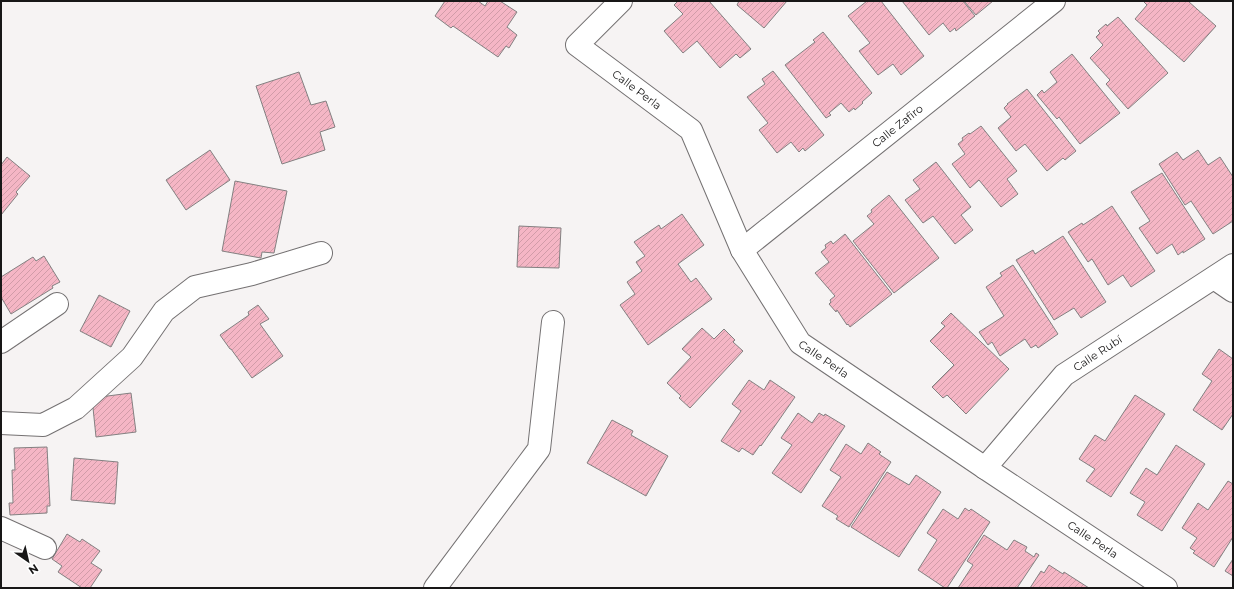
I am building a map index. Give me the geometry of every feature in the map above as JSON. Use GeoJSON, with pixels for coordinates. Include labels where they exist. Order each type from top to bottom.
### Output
{"type":"FeatureCollection","features":[{"type":"Feature","properties":{"kind":"street","name":"Calle Perla"},"geometry":{"type":"LineString","coordinates":[[621,1],[577,45],[691,130],[742,250],[800,343],[1166,588]]}},
{"type":"Feature","properties":{"kind":"street","name":"Calle Zafiro"},"geometry":{"type":"LineString","coordinates":[[742,250],[1054,1]]}},
{"type":"Feature","properties":{"kind":"street"},"geometry":{"type":"LineString","coordinates":[[1,423],[43,425],[76,408],[132,357],[164,311],[196,288],[321,254]]}},
{"type":"Feature","properties":{"kind":"street","name":"Calle Rubí"},"geometry":{"type":"LineString","coordinates":[[985,468],[1064,375],[1233,265]]}},
{"type":"Feature","properties":{"kind":"street"},"geometry":{"type":"LineString","coordinates":[[1214,278],[1233,291]]}},
{"type":"Feature","properties":{"kind":"street"},"geometry":{"type":"LineString","coordinates":[[1,342],[57,304]]}},
{"type":"Feature","properties":{"kind":"street"},"geometry":{"type":"LineString","coordinates":[[435,588],[539,448],[553,322]]}},
{"type":"Feature","properties":{"kind":"street"},"geometry":{"type":"LineString","coordinates":[[1,528],[45,548]]}},
{"type":"Feature","properties":{"kind":"building"},"geometry":{"type":"Polygon","coordinates":[[[445,1],[478,1],[485,6],[488,1],[500,1],[517,12],[507,27],[517,35],[509,48],[506,46],[498,57],[453,26],[451,28],[435,16],[445,1]]]}},
{"type":"Feature","properties":{"kind":"building"},"geometry":{"type":"Polygon","coordinates":[[[678,1],[709,1],[751,49],[740,58],[736,54],[720,68],[697,41],[683,53],[664,31],[683,14],[674,5],[678,1]]]}},
{"type":"Feature","properties":{"kind":"building"},"geometry":{"type":"Polygon","coordinates":[[[739,1],[787,1],[764,28],[737,5],[739,1]]]}},
{"type":"Feature","properties":{"kind":"building"},"geometry":{"type":"Polygon","coordinates":[[[867,1],[881,1],[924,56],[901,75],[893,64],[878,75],[859,51],[870,43],[848,16],[867,1]]]}},
{"type":"Feature","properties":{"kind":"building"},"geometry":{"type":"Polygon","coordinates":[[[902,1],[963,1],[975,16],[956,31],[955,28],[950,32],[943,23],[929,35],[902,1]]]}},
{"type":"Feature","properties":{"kind":"building"},"geometry":{"type":"Polygon","coordinates":[[[964,1],[993,1],[976,15],[964,1]]]}},
{"type":"Feature","properties":{"kind":"building"},"geometry":{"type":"Polygon","coordinates":[[[1143,1],[1188,1],[1216,26],[1184,62],[1135,19],[1147,5],[1143,1]]]}},
{"type":"Feature","properties":{"kind":"building"},"geometry":{"type":"Polygon","coordinates":[[[1118,17],[1168,73],[1128,109],[1106,84],[1110,80],[1090,58],[1103,45],[1096,37],[1100,33],[1098,31],[1118,17]]]}},
{"type":"Feature","properties":{"kind":"building"},"geometry":{"type":"Polygon","coordinates":[[[823,32],[872,93],[855,110],[854,108],[849,112],[841,103],[829,113],[831,115],[826,118],[785,65],[815,42],[813,40],[823,32]]]}},
{"type":"Feature","properties":{"kind":"building"},"geometry":{"type":"Polygon","coordinates":[[[1072,54],[1120,113],[1080,144],[1059,117],[1057,119],[1037,95],[1042,90],[1044,93],[1057,82],[1050,72],[1072,54]]]}},
{"type":"Feature","properties":{"kind":"building"},"geometry":{"type":"Polygon","coordinates":[[[773,71],[824,135],[805,151],[803,148],[799,152],[791,142],[777,153],[759,130],[768,123],[747,97],[765,84],[762,79],[773,71]]]}},
{"type":"Feature","properties":{"kind":"building"},"geometry":{"type":"Polygon","coordinates":[[[299,72],[311,105],[326,101],[335,127],[320,132],[325,150],[282,164],[256,86],[299,72]]]}},
{"type":"Feature","properties":{"kind":"building"},"geometry":{"type":"Polygon","coordinates":[[[1027,89],[1076,151],[1065,160],[1063,158],[1047,171],[1025,144],[1016,151],[998,128],[1011,117],[1004,108],[1027,89]]]}},
{"type":"Feature","properties":{"kind":"building"},"geometry":{"type":"Polygon","coordinates":[[[981,126],[1017,171],[1007,179],[1018,194],[1001,207],[979,180],[970,188],[952,164],[965,154],[958,144],[963,140],[962,138],[981,126]]]}},
{"type":"Feature","properties":{"kind":"building"},"geometry":{"type":"Polygon","coordinates":[[[210,150],[230,180],[186,210],[166,180],[210,150]]]}},
{"type":"Feature","properties":{"kind":"building"},"geometry":{"type":"Polygon","coordinates":[[[1198,150],[1208,165],[1220,157],[1233,177],[1233,221],[1213,234],[1191,201],[1185,205],[1159,164],[1177,152],[1183,160],[1198,150]]]}},
{"type":"Feature","properties":{"kind":"building"},"geometry":{"type":"Polygon","coordinates":[[[7,157],[30,176],[16,192],[18,194],[1,215],[1,165],[7,157]]]}},
{"type":"Feature","properties":{"kind":"building"},"geometry":{"type":"Polygon","coordinates":[[[936,162],[971,207],[961,215],[973,230],[955,244],[933,216],[923,223],[905,200],[920,189],[913,180],[936,162]]]}},
{"type":"Feature","properties":{"kind":"building"},"geometry":{"type":"Polygon","coordinates":[[[1162,173],[1205,239],[1178,255],[1172,244],[1157,254],[1139,228],[1150,221],[1131,192],[1162,173]]]}},
{"type":"Feature","properties":{"kind":"building"},"geometry":{"type":"Polygon","coordinates":[[[235,181],[287,191],[274,253],[262,252],[261,258],[222,251],[235,181]]]}},
{"type":"Feature","properties":{"kind":"building"},"geometry":{"type":"Polygon","coordinates":[[[889,195],[939,258],[894,293],[853,241],[874,224],[867,216],[872,212],[871,210],[889,195]]]}},
{"type":"Feature","properties":{"kind":"building"},"geometry":{"type":"Polygon","coordinates":[[[1112,206],[1155,271],[1131,287],[1123,275],[1108,285],[1092,259],[1088,262],[1068,232],[1082,223],[1083,225],[1112,206]]]}},
{"type":"Feature","properties":{"kind":"building"},"geometry":{"type":"Polygon","coordinates":[[[682,214],[704,245],[678,264],[691,282],[696,278],[712,299],[648,345],[620,305],[635,294],[627,282],[642,271],[636,262],[645,256],[634,242],[659,225],[661,229],[682,214]]]}},
{"type":"Feature","properties":{"kind":"building"},"geometry":{"type":"Polygon","coordinates":[[[519,226],[561,228],[559,268],[517,267],[519,226]]]}},
{"type":"Feature","properties":{"kind":"building"},"geometry":{"type":"Polygon","coordinates":[[[845,234],[892,294],[850,327],[837,310],[836,312],[829,304],[831,302],[830,300],[835,296],[815,273],[829,262],[821,252],[826,248],[825,245],[831,241],[833,244],[845,234]]]}},
{"type":"Feature","properties":{"kind":"building"},"geometry":{"type":"Polygon","coordinates":[[[1063,236],[1106,302],[1081,318],[1074,308],[1054,320],[1016,260],[1033,250],[1035,254],[1063,236]]]}},
{"type":"Feature","properties":{"kind":"building"},"geometry":{"type":"Polygon","coordinates":[[[44,256],[60,282],[11,314],[1,297],[1,277],[33,257],[36,261],[44,256]]]}},
{"type":"Feature","properties":{"kind":"building"},"geometry":{"type":"Polygon","coordinates":[[[1013,265],[1058,334],[1038,348],[1036,345],[1031,348],[1025,339],[1000,356],[992,342],[988,345],[979,332],[1004,316],[986,287],[1002,276],[1000,273],[1013,265]]]}},
{"type":"Feature","properties":{"kind":"building"},"geometry":{"type":"Polygon","coordinates":[[[99,295],[130,311],[111,347],[80,331],[99,295]]]}},
{"type":"Feature","properties":{"kind":"building"},"geometry":{"type":"Polygon","coordinates":[[[258,305],[269,319],[260,324],[283,356],[252,378],[220,335],[249,315],[248,312],[258,305]]]}},
{"type":"Feature","properties":{"kind":"building"},"geometry":{"type":"Polygon","coordinates":[[[951,313],[1009,369],[966,414],[947,395],[943,398],[932,387],[954,365],[930,341],[945,326],[941,323],[951,313]]]}},
{"type":"Feature","properties":{"kind":"building"},"geometry":{"type":"Polygon","coordinates":[[[702,328],[714,339],[724,329],[735,340],[733,342],[743,351],[690,408],[679,398],[681,396],[667,383],[691,357],[682,349],[702,328]]]}},
{"type":"Feature","properties":{"kind":"building"},"geometry":{"type":"Polygon","coordinates":[[[1219,349],[1233,359],[1233,414],[1222,430],[1193,410],[1212,381],[1202,374],[1219,349]]]}},
{"type":"Feature","properties":{"kind":"building"},"geometry":{"type":"Polygon","coordinates":[[[749,380],[764,390],[770,380],[795,397],[761,446],[760,445],[753,455],[742,448],[739,452],[721,441],[741,411],[732,404],[749,380]]]}},
{"type":"Feature","properties":{"kind":"building"},"geometry":{"type":"Polygon","coordinates":[[[131,393],[136,432],[96,437],[92,398],[131,393]]]}},
{"type":"Feature","properties":{"kind":"building"},"geometry":{"type":"Polygon","coordinates":[[[1135,395],[1165,414],[1111,497],[1086,481],[1095,469],[1079,459],[1095,435],[1105,441],[1135,395]]]}},
{"type":"Feature","properties":{"kind":"building"},"geometry":{"type":"Polygon","coordinates":[[[798,413],[812,423],[819,413],[824,416],[825,414],[845,426],[801,493],[772,473],[792,445],[781,438],[798,413]]]}},
{"type":"Feature","properties":{"kind":"building"},"geometry":{"type":"Polygon","coordinates":[[[612,420],[633,431],[631,435],[668,456],[646,496],[587,463],[612,420]]]}},
{"type":"Feature","properties":{"kind":"building"},"geometry":{"type":"Polygon","coordinates":[[[868,443],[881,452],[879,454],[891,462],[849,527],[836,519],[838,516],[822,506],[841,477],[830,470],[846,444],[861,454],[868,443]]]}},
{"type":"Feature","properties":{"kind":"building"},"geometry":{"type":"Polygon","coordinates":[[[1176,445],[1205,464],[1162,531],[1137,515],[1145,502],[1130,493],[1146,468],[1157,475],[1176,445]]]}},
{"type":"Feature","properties":{"kind":"building"},"geometry":{"type":"Polygon","coordinates":[[[47,447],[50,506],[47,506],[47,513],[10,515],[9,503],[13,503],[12,470],[15,470],[14,448],[47,447]]]}},
{"type":"Feature","properties":{"kind":"building"},"geometry":{"type":"Polygon","coordinates":[[[74,458],[118,462],[115,504],[71,500],[74,458]]]}},
{"type":"Feature","properties":{"kind":"building"},"geometry":{"type":"Polygon","coordinates":[[[887,472],[909,485],[916,475],[941,492],[899,557],[851,527],[887,472]]]}},
{"type":"Feature","properties":{"kind":"building"},"geometry":{"type":"Polygon","coordinates":[[[1228,481],[1233,484],[1233,537],[1214,567],[1193,553],[1195,551],[1190,548],[1197,538],[1182,528],[1198,503],[1208,510],[1228,481]]]}},
{"type":"Feature","properties":{"kind":"building"},"geometry":{"type":"Polygon","coordinates":[[[965,508],[969,511],[971,509],[990,522],[947,588],[945,588],[918,570],[937,540],[927,533],[943,509],[958,519],[965,508]]]}},
{"type":"Feature","properties":{"kind":"building"},"geometry":{"type":"Polygon","coordinates":[[[67,534],[80,542],[82,539],[100,551],[91,563],[102,570],[90,588],[82,588],[58,572],[62,566],[52,559],[67,534]]]}},
{"type":"Feature","properties":{"kind":"building"},"geometry":{"type":"Polygon","coordinates":[[[984,535],[1007,550],[1014,540],[1027,547],[1025,551],[1034,557],[1036,553],[1039,555],[1017,588],[958,588],[973,565],[967,561],[984,535]]]}},
{"type":"Feature","properties":{"kind":"building"},"geometry":{"type":"Polygon","coordinates":[[[1233,559],[1233,576],[1225,571],[1233,559]]]}},
{"type":"Feature","properties":{"kind":"building"},"geometry":{"type":"Polygon","coordinates":[[[1049,565],[1063,574],[1064,572],[1089,588],[1030,588],[1041,571],[1044,573],[1049,565]]]}}]}
